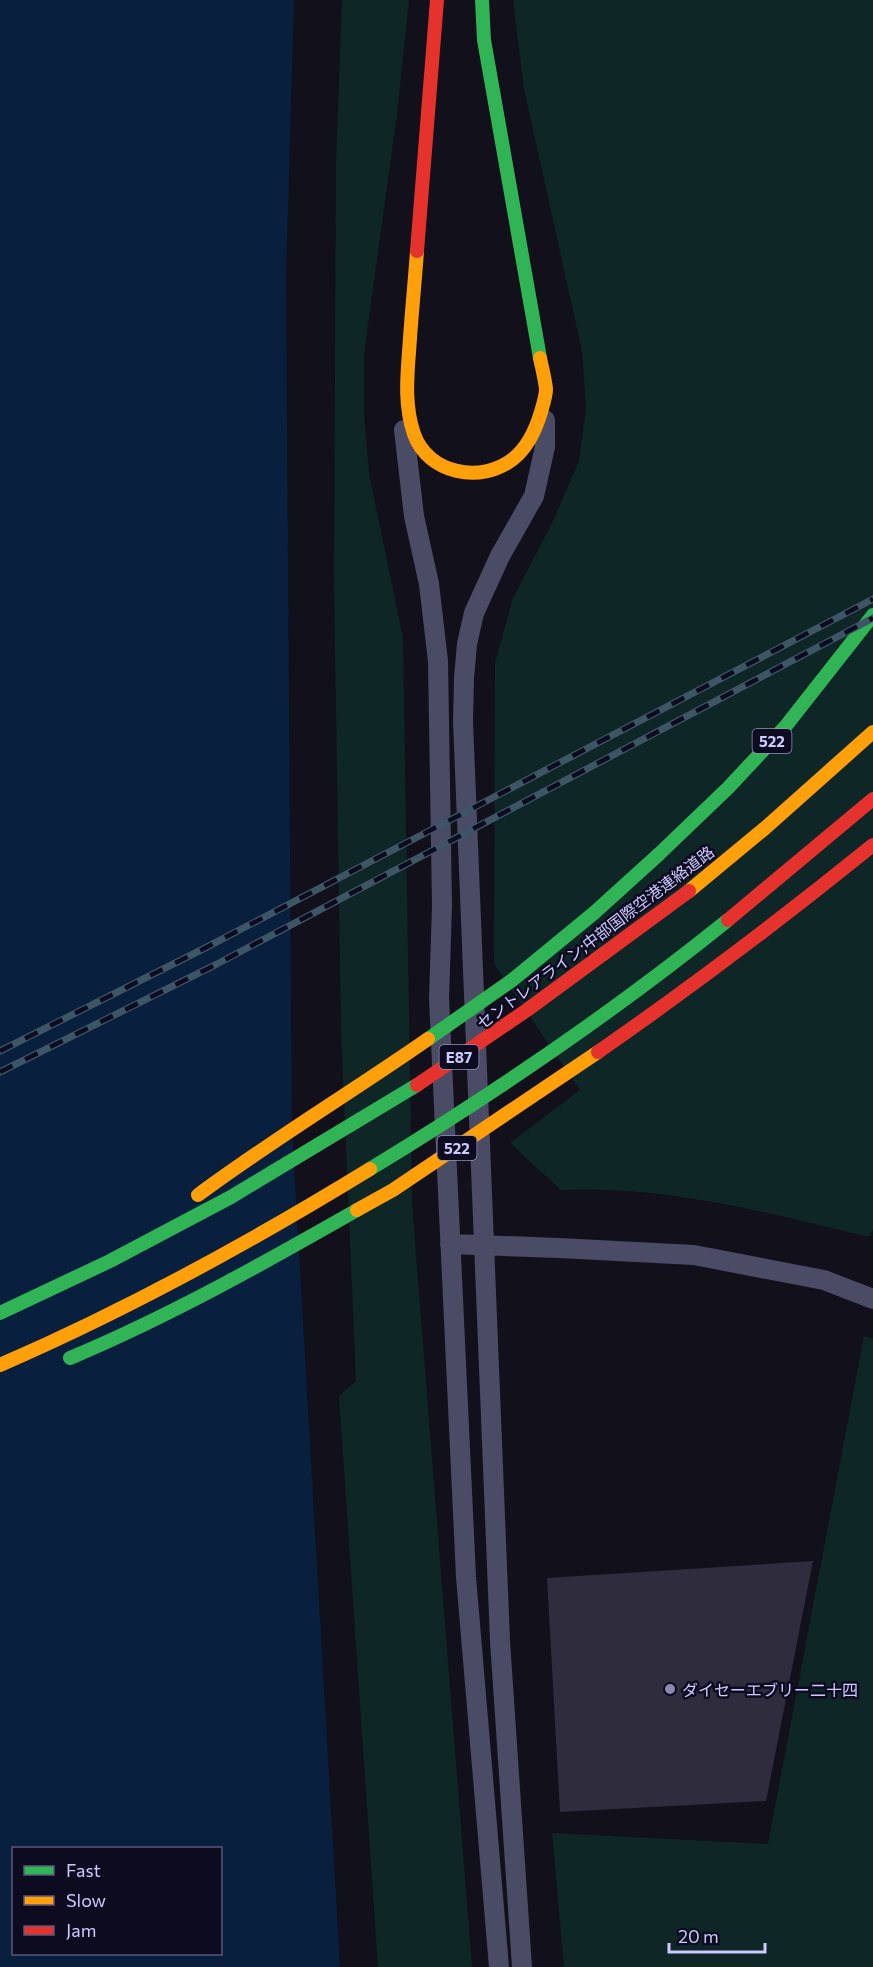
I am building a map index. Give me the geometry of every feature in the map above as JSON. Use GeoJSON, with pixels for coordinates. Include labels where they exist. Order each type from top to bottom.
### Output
{"type":"FeatureCollection","features":[{"type":"Feature","properties":{"kind":"main road"},"geometry":{"type":"LineString","coordinates":[[437,0],[406,390],[415,435],[422,448],[443,466],[464,473],[501,468],[525,448],[535,430],[546,390],[484,40],[482,0]]}},
{"type":"Feature","properties":{"kind":"main road","name":"522"},"geometry":{"type":"LineString","coordinates":[[110,1261],[242,1162],[365,1083],[511,981],[594,913],[728,788],[785,727],[873,615]]}},
{"type":"Feature","properties":{"kind":"main road","name":"セントレアライン;中部国際空港連絡道路"},"geometry":{"type":"LineString","coordinates":[[0,1313],[110,1261],[231,1197],[430,1077],[508,1024],[689,891],[764,829],[873,732]]}},
{"type":"Feature","properties":{"kind":"main road"},"geometry":{"type":"LineString","coordinates":[[0,1365],[94,1323],[248,1243],[393,1156],[614,1008],[717,930],[873,799]]}},
{"type":"Feature","properties":{"kind":"main road","name":"522"},"geometry":{"type":"LineString","coordinates":[[53,1365],[101,1346],[234,1280],[393,1190],[663,1006],[780,920],[873,846]]}},
{"type":"Feature","properties":{"kind":"lane"},"geometry":{"type":"LineString","coordinates":[[406,390],[404,421],[406,454],[414,516],[429,584],[438,661],[442,905],[439,999],[450,1244],[466,1577],[499,1967]]}},
{"type":"Feature","properties":{"kind":"lane"},"geometry":{"type":"LineString","coordinates":[[522,1967],[500,1641],[463,721],[467,644],[474,613],[500,556],[534,496],[545,447],[546,390]]}},
{"type":"Feature","properties":{"kind":"lane"},"geometry":{"type":"LineString","coordinates":[[450,1244],[694,1255],[824,1280],[873,1299]]}},
{"type":"Feature","properties":{"kind":"green space"},"geometry":{"type":"Polygon","coordinates":[[[342,0],[409,0],[397,114],[364,354],[364,415],[369,473],[403,638],[412,1204],[472,1967],[378,1967],[339,1396],[356,1381],[341,1031],[334,583],[336,161],[342,0]]]}},
{"type":"Feature","properties":{"kind":"green space"},"geometry":{"type":"Polygon","coordinates":[[[513,0],[873,0],[873,1230],[869,1237],[755,1210],[678,1196],[601,1190],[561,1190],[510,1143],[580,1090],[494,964],[495,663],[513,598],[552,523],[579,461],[586,408],[582,351],[524,89],[513,0]]]}},
{"type":"Feature","properties":{"kind":"green space"},"geometry":{"type":"Polygon","coordinates":[[[864,1336],[873,1339],[873,1967],[564,1967],[552,1833],[768,1844],[864,1336]]]}},
{"type":"Feature","properties":{"kind":"water"},"geometry":{"type":"Polygon","coordinates":[[[0,0],[294,0],[286,278],[292,1129],[340,1967],[0,1967],[0,0]]]}},
{"type":"Feature","properties":{"kind":"building","name":"ダイセーエブリー二十四"},"geometry":{"type":"Polygon","coordinates":[[[813,1561],[766,1801],[560,1812],[547,1578],[813,1561]]]}},
{"type":"Feature","properties":{"kind":"railway"},"geometry":{"type":"LineString","coordinates":[[0,1051],[207,947],[873,599]]}},
{"type":"Feature","properties":{"kind":"railway"},"geometry":{"type":"LineString","coordinates":[[0,1072],[215,965],[873,618]]}},
{"type":"Feature","properties":{"kind":"traffic: fast"},"geometry":{"type":"LineString","coordinates":[[482,0],[484,40],[540,358]]}},
{"type":"Feature","properties":{"kind":"traffic: fast"},"geometry":{"type":"LineString","coordinates":[[658,855],[728,788],[785,727],[873,615]]}},
{"type":"Feature","properties":{"kind":"traffic: fast"},"geometry":{"type":"LineString","coordinates":[[428,1039],[511,981],[594,913],[658,855]]}},
{"type":"Feature","properties":{"kind":"traffic: fast"},"geometry":{"type":"LineString","coordinates":[[370,1169],[463,1111],[554,1050],[642,987],[728,920]]}},
{"type":"Feature","properties":{"kind":"traffic: fast"},"geometry":{"type":"LineString","coordinates":[[0,1313],[110,1261],[231,1197],[417,1085]]}},
{"type":"Feature","properties":{"kind":"traffic: fast"},"geometry":{"type":"LineString","coordinates":[[70,1358],[180,1307],[357,1210]]}},
{"type":"Feature","properties":{"kind":"traffic: slow"},"geometry":{"type":"LineString","coordinates":[[417,251],[407,398],[414,434],[421,448],[431,458],[443,466],[471,473],[500,467],[513,459],[534,431],[545,398],[546,385],[540,358]]}},
{"type":"Feature","properties":{"kind":"traffic: slow"},"geometry":{"type":"LineString","coordinates":[[689,891],[764,829],[873,732]]}},
{"type":"Feature","properties":{"kind":"traffic: slow"},"geometry":{"type":"LineString","coordinates":[[198,1195],[428,1039]]}},
{"type":"Feature","properties":{"kind":"traffic: slow"},"geometry":{"type":"LineString","coordinates":[[357,1210],[393,1190],[598,1052]]}},
{"type":"Feature","properties":{"kind":"traffic: slow"},"geometry":{"type":"LineString","coordinates":[[0,1365],[142,1298],[280,1223],[370,1169]]}},
{"type":"Feature","properties":{"kind":"traffic: jam"},"geometry":{"type":"LineString","coordinates":[[417,251],[437,0]]}},
{"type":"Feature","properties":{"kind":"traffic: jam"},"geometry":{"type":"LineString","coordinates":[[728,920],[873,799]]}},
{"type":"Feature","properties":{"kind":"traffic: jam"},"geometry":{"type":"LineString","coordinates":[[598,1052],[738,951],[873,845]]}},
{"type":"Feature","properties":{"kind":"traffic: jam"},"geometry":{"type":"LineString","coordinates":[[417,1085],[527,1010],[689,891]]}},
{"type":"Feature","properties":{"kind":"place","name":"ダイセーエブリー二十四"},"geometry":{"type":"Point","coordinates":[670,1689]}}]}
